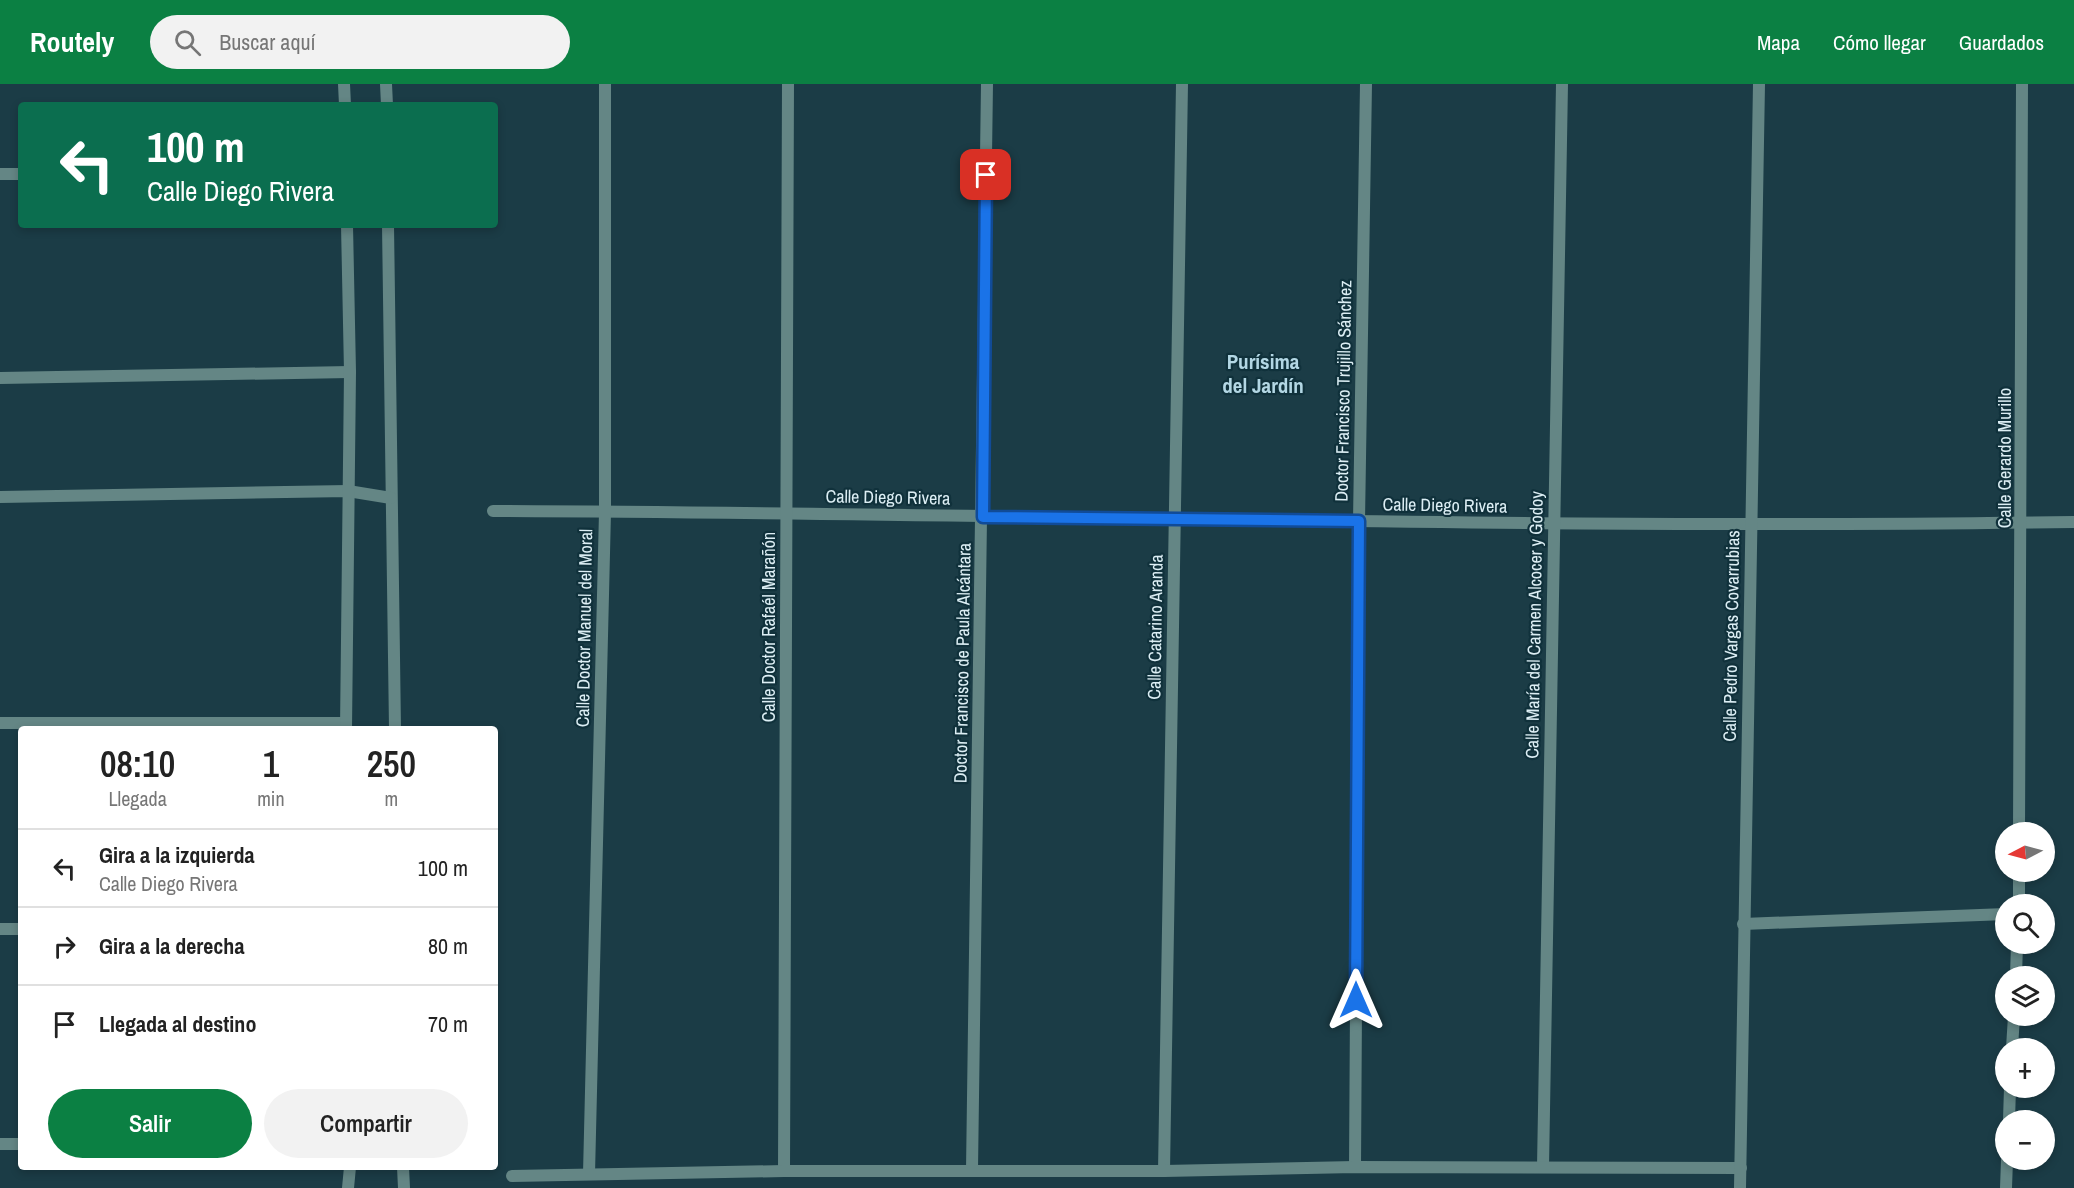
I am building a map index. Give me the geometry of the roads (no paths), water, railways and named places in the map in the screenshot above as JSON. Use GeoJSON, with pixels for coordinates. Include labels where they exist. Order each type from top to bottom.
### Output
{"type":"FeatureCollection","features":[{"type":"Feature","properties":{"kind":"street"},"geometry":{"type":"LineString","coordinates":[[344,84],[345,102]]}},
{"type":"Feature","properties":{"kind":"street"},"geometry":{"type":"LineString","coordinates":[[387,84],[387,102]]}},
{"type":"Feature","properties":{"kind":"street","name":"Calle Doctor Manuel del Moral"},"geometry":{"type":"LineString","coordinates":[[589,1174],[605,512],[605,84]]}},
{"type":"Feature","properties":{"kind":"street","name":"Calle Doctor Rafaél Marañón"},"geometry":{"type":"LineString","coordinates":[[784,1171],[788,84]]}},
{"type":"Feature","properties":{"kind":"street","name":"Doctor Francisco de Paula Alcántara"},"geometry":{"type":"LineString","coordinates":[[972,1170],[983,517],[987,84]]}},
{"type":"Feature","properties":{"kind":"street","name":"Calle Catarino Aranda"},"geometry":{"type":"LineString","coordinates":[[1164,1172],[1182,84]]}},
{"type":"Feature","properties":{"kind":"street","name":"Doctor Francisco Trujillo Sánchez"},"geometry":{"type":"LineString","coordinates":[[1355,1167],[1359,521],[1366,84]]}},
{"type":"Feature","properties":{"kind":"street","name":"Calle María del Carmen Alcocer y Godoy"},"geometry":{"type":"LineString","coordinates":[[1543,1167],[1562,84]]}},
{"type":"Feature","properties":{"kind":"street","name":"Calle Pedro Vargas Covarrubias"},"geometry":{"type":"LineString","coordinates":[[1740,1188],[1759,84]]}},
{"type":"Feature","properties":{"kind":"street","name":"Calle Gerardo Murillo"},"geometry":{"type":"LineString","coordinates":[[2019,822],[2022,84]]}},
{"type":"Feature","properties":{"kind":"street"},"geometry":{"type":"LineString","coordinates":[[0,174],[18,174]]}},
{"type":"Feature","properties":{"kind":"street"},"geometry":{"type":"LineString","coordinates":[[0,723],[346,726],[350,372],[347,228]]}},
{"type":"Feature","properties":{"kind":"street"},"geometry":{"type":"LineString","coordinates":[[388,228],[395,726]]}},
{"type":"Feature","properties":{"kind":"street"},"geometry":{"type":"LineString","coordinates":[[0,378],[350,372]]}},
{"type":"Feature","properties":{"kind":"street"},"geometry":{"type":"LineString","coordinates":[[0,498],[348,491],[391,498]]}},
{"type":"Feature","properties":{"kind":"street","name":"Calle Diego Rivera"},"geometry":{"type":"LineString","coordinates":[[493,512],[787,512],[983,517],[1553,524],[2074,522]]}},
{"type":"Feature","properties":{"kind":"street"},"geometry":{"type":"LineString","coordinates":[[1743,924],[1995,914]]}},
{"type":"Feature","properties":{"kind":"street"},"geometry":{"type":"LineString","coordinates":[[0,928],[18,929]]}},
{"type":"Feature","properties":{"kind":"street"},"geometry":{"type":"LineString","coordinates":[[0,1144],[18,1144]]}},
{"type":"Feature","properties":{"kind":"street"},"geometry":{"type":"LineString","coordinates":[[512,1176],[784,1171],[1164,1172],[1355,1167],[1741,1168]]}},
{"type":"Feature","properties":{"kind":"street"},"geometry":{"type":"LineString","coordinates":[[348,1188],[350,1170]]}},
{"type":"Feature","properties":{"kind":"street"},"geometry":{"type":"LineString","coordinates":[[403,1170],[404,1188]]}},
{"type":"Feature","properties":{"kind":"street"},"geometry":{"type":"LineString","coordinates":[[2006,1188],[2007,1170]]}},
{"type":"Feature","properties":{"kind":"district","name":"Purísima del Jardín"},"geometry":{"type":"Point","coordinates":[1263,373]}}]}
